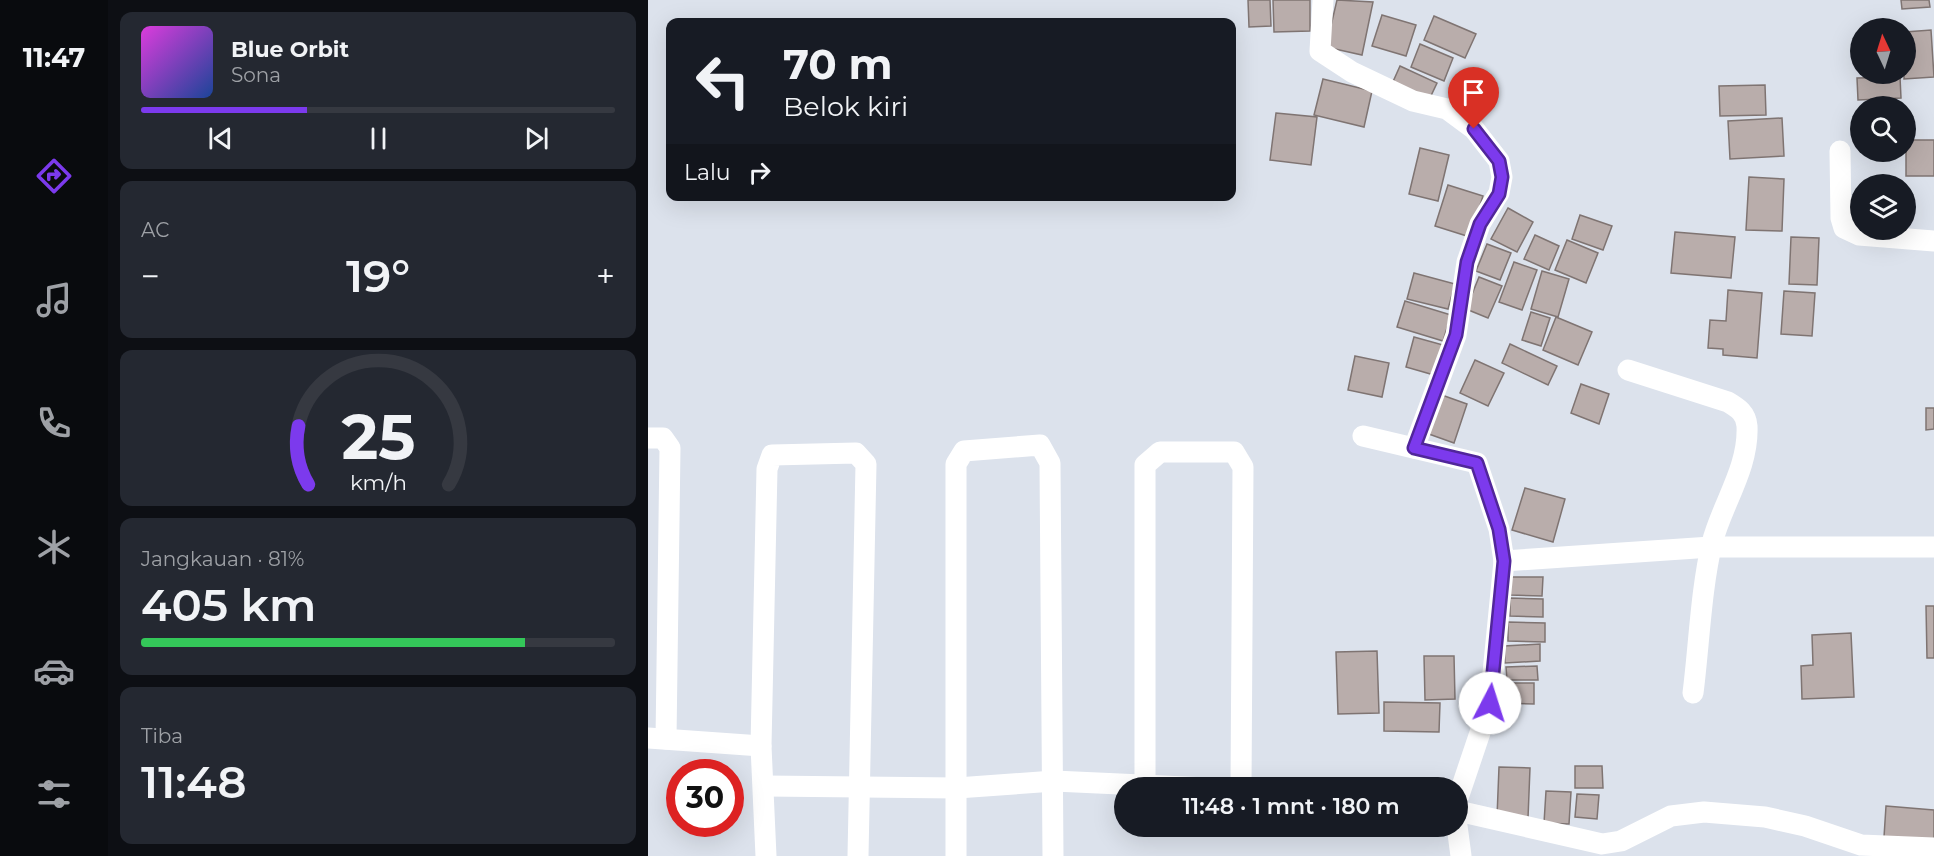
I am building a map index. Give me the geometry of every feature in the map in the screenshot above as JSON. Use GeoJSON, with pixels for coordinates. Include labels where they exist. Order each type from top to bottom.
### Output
{"type":"FeatureCollection","features":[{"type":"Feature","properties":{"kind":"street"},"geometry":{"type":"LineString","coordinates":[[1323,0],[1320,51],[1352,72],[1413,101],[1447,109],[1474,129],[1499,161],[1502,177],[1499,194],[1480,224],[1467,262],[1456,335],[1414,448]]}},
{"type":"Feature","properties":{"kind":"street"},"geometry":{"type":"LineString","coordinates":[[1839,151],[1841,218],[1844,228],[1859,236],[1934,242]]}},
{"type":"Feature","properties":{"kind":"street"},"geometry":{"type":"LineString","coordinates":[[1628,370],[1728,402],[1741,410],[1746,418],[1743,459],[1736,483],[1719,515],[1711,547],[1693,693]]}},
{"type":"Feature","properties":{"kind":"street"},"geometry":{"type":"LineString","coordinates":[[1363,436],[1477,463],[1499,529],[1504,561],[1490,703],[1465,777]]}},
{"type":"Feature","properties":{"kind":"street"},"geometry":{"type":"LineString","coordinates":[[648,438],[663,438],[670,448],[657,738],[762,746]]}},
{"type":"Feature","properties":{"kind":"street"},"geometry":{"type":"LineString","coordinates":[[956,856],[956,464],[964,451],[1040,445],[1050,463],[1053,856]]}},
{"type":"Feature","properties":{"kind":"street"},"geometry":{"type":"LineString","coordinates":[[1145,777],[1145,465],[1160,452],[1234,453],[1243,467],[1241,777]]}},
{"type":"Feature","properties":{"kind":"street"},"geometry":{"type":"LineString","coordinates":[[766,856],[762,746],[767,469],[772,455],[856,453],[866,464],[858,856]]}},
{"type":"Feature","properties":{"kind":"street"},"geometry":{"type":"LineString","coordinates":[[1504,561],[1711,547],[1934,547]]}},
{"type":"Feature","properties":{"kind":"street"},"geometry":{"type":"LineString","coordinates":[[765,786],[858,789],[957,788],[1054,781],[1114,783]]}},
{"type":"Feature","properties":{"kind":"street"},"geometry":{"type":"LineString","coordinates":[[1468,813],[1602,844],[1621,841],[1671,816],[1704,812],[1765,817],[1805,826],[1861,844],[1934,848]]}},
{"type":"Feature","properties":{"kind":"street"},"geometry":{"type":"LineString","coordinates":[[1458,837],[1461,856]]}},
{"type":"Feature","properties":{"kind":"building"},"geometry":{"type":"Polygon","coordinates":[[[1248,0],[1270,0],[1271,26],[1249,27],[1248,0]]]}},
{"type":"Feature","properties":{"kind":"building"},"geometry":{"type":"Polygon","coordinates":[[[1273,0],[1310,0],[1310,31],[1274,32],[1273,0]]]}},
{"type":"Feature","properties":{"kind":"building"},"geometry":{"type":"Polygon","coordinates":[[[1337,0],[1373,2],[1362,55],[1326,47],[1337,0]]]}},
{"type":"Feature","properties":{"kind":"building"},"geometry":{"type":"Polygon","coordinates":[[[1901,0],[1929,0],[1930,7],[1902,9],[1901,0]]]}},
{"type":"Feature","properties":{"kind":"building"},"geometry":{"type":"Polygon","coordinates":[[[1382,15],[1416,25],[1406,56],[1372,46],[1382,15]]]}},
{"type":"Feature","properties":{"kind":"building"},"geometry":{"type":"Polygon","coordinates":[[[1434,16],[1476,34],[1465,58],[1424,40],[1434,16]]]}},
{"type":"Feature","properties":{"kind":"building"},"geometry":{"type":"Polygon","coordinates":[[[1931,30],[1934,77],[1916,78],[1916,31],[1931,30]]]}},
{"type":"Feature","properties":{"kind":"building"},"geometry":{"type":"Polygon","coordinates":[[[1420,44],[1453,58],[1444,81],[1411,67],[1420,44]]]}},
{"type":"Feature","properties":{"kind":"building"},"geometry":{"type":"Polygon","coordinates":[[[1400,66],[1437,83],[1428,102],[1392,84],[1400,66]]]}},
{"type":"Feature","properties":{"kind":"building"},"geometry":{"type":"Polygon","coordinates":[[[1323,79],[1372,91],[1364,127],[1314,115],[1323,79]]]}},
{"type":"Feature","properties":{"kind":"building"},"geometry":{"type":"Polygon","coordinates":[[[1857,84],[1900,84],[1901,96],[1858,96],[1857,84]]]}},
{"type":"Feature","properties":{"kind":"building"},"geometry":{"type":"Polygon","coordinates":[[[1765,85],[1766,115],[1720,116],[1719,86],[1765,85]]]}},
{"type":"Feature","properties":{"kind":"building"},"geometry":{"type":"Polygon","coordinates":[[[1276,113],[1317,117],[1311,165],[1270,160],[1276,113]]]}},
{"type":"Feature","properties":{"kind":"building"},"geometry":{"type":"Polygon","coordinates":[[[1782,118],[1784,156],[1730,159],[1728,121],[1782,118]]]}},
{"type":"Feature","properties":{"kind":"building"},"geometry":{"type":"Polygon","coordinates":[[[1916,140],[1934,140],[1934,176],[1906,174],[1906,162],[1916,162],[1916,140]]]}},
{"type":"Feature","properties":{"kind":"building"},"geometry":{"type":"Polygon","coordinates":[[[1420,148],[1449,155],[1438,201],[1409,194],[1420,148]]]}},
{"type":"Feature","properties":{"kind":"building"},"geometry":{"type":"Polygon","coordinates":[[[1749,177],[1784,179],[1782,231],[1746,230],[1749,177]]]}},
{"type":"Feature","properties":{"kind":"building"},"geometry":{"type":"Polygon","coordinates":[[[1448,185],[1483,196],[1470,237],[1435,226],[1448,185]]]}},
{"type":"Feature","properties":{"kind":"building"},"geometry":{"type":"Polygon","coordinates":[[[1508,208],[1533,222],[1517,252],[1491,239],[1508,208]]]}},
{"type":"Feature","properties":{"kind":"building"},"geometry":{"type":"Polygon","coordinates":[[[1580,215],[1612,226],[1603,250],[1572,239],[1580,215]]]}},
{"type":"Feature","properties":{"kind":"building"},"geometry":{"type":"Polygon","coordinates":[[[1675,232],[1735,237],[1731,278],[1671,273],[1675,232]]]}},
{"type":"Feature","properties":{"kind":"building"},"geometry":{"type":"Polygon","coordinates":[[[1535,235],[1559,246],[1549,270],[1524,259],[1535,235]]]}},
{"type":"Feature","properties":{"kind":"building"},"geometry":{"type":"Polygon","coordinates":[[[1791,237],[1819,238],[1817,285],[1789,284],[1791,237]]]}},
{"type":"Feature","properties":{"kind":"building"},"geometry":{"type":"Polygon","coordinates":[[[1567,240],[1598,253],[1586,283],[1555,270],[1567,240]]]}},
{"type":"Feature","properties":{"kind":"building"},"geometry":{"type":"Polygon","coordinates":[[[1487,244],[1511,253],[1500,280],[1476,271],[1487,244]]]}},
{"type":"Feature","properties":{"kind":"building"},"geometry":{"type":"Polygon","coordinates":[[[1514,262],[1537,270],[1522,310],[1499,302],[1514,262]]]}},
{"type":"Feature","properties":{"kind":"building"},"geometry":{"type":"Polygon","coordinates":[[[1542,271],[1569,279],[1558,317],[1531,309],[1542,271]]]}},
{"type":"Feature","properties":{"kind":"building"},"geometry":{"type":"Polygon","coordinates":[[[1414,273],[1455,284],[1448,309],[1407,299],[1414,273]]]}},
{"type":"Feature","properties":{"kind":"building"},"geometry":{"type":"Polygon","coordinates":[[[1479,277],[1502,286],[1488,318],[1466,309],[1479,277]]]}},
{"type":"Feature","properties":{"kind":"building"},"geometry":{"type":"Polygon","coordinates":[[[1728,290],[1762,293],[1757,358],[1723,355],[1723,349],[1708,348],[1710,320],[1726,321],[1728,290]]]}},
{"type":"Feature","properties":{"kind":"building"},"geometry":{"type":"Polygon","coordinates":[[[1784,291],[1815,293],[1812,336],[1781,334],[1784,291]]]}},
{"type":"Feature","properties":{"kind":"building"},"geometry":{"type":"Polygon","coordinates":[[[1405,301],[1451,315],[1443,341],[1397,327],[1405,301]]]}},
{"type":"Feature","properties":{"kind":"building"},"geometry":{"type":"Polygon","coordinates":[[[1531,312],[1550,318],[1541,346],[1522,340],[1531,312]]]}},
{"type":"Feature","properties":{"kind":"building"},"geometry":{"type":"Polygon","coordinates":[[[1556,317],[1592,332],[1578,365],[1543,350],[1556,317]]]}},
{"type":"Feature","properties":{"kind":"building"},"geometry":{"type":"Polygon","coordinates":[[[1414,337],[1443,345],[1434,375],[1406,367],[1414,337]]]}},
{"type":"Feature","properties":{"kind":"building"},"geometry":{"type":"Polygon","coordinates":[[[1510,344],[1557,366],[1548,385],[1502,363],[1510,344]]]}},
{"type":"Feature","properties":{"kind":"building"},"geometry":{"type":"Polygon","coordinates":[[[1355,356],[1389,363],[1382,397],[1348,390],[1355,356]]]}},
{"type":"Feature","properties":{"kind":"building"},"geometry":{"type":"Polygon","coordinates":[[[1475,360],[1504,373],[1488,406],[1460,393],[1475,360]]]}},
{"type":"Feature","properties":{"kind":"building"},"geometry":{"type":"Polygon","coordinates":[[[1581,384],[1609,394],[1599,424],[1571,413],[1581,384]]]}},
{"type":"Feature","properties":{"kind":"building"},"geometry":{"type":"Polygon","coordinates":[[[1439,394],[1467,404],[1454,443],[1426,433],[1439,394]]]}},
{"type":"Feature","properties":{"kind":"building"},"geometry":{"type":"Polygon","coordinates":[[[1926,408],[1934,408],[1934,429],[1926,430],[1926,408]]]}},
{"type":"Feature","properties":{"kind":"building"},"geometry":{"type":"Polygon","coordinates":[[[1525,488],[1565,499],[1553,542],[1512,530],[1525,488]]]}},
{"type":"Feature","properties":{"kind":"building"},"geometry":{"type":"Polygon","coordinates":[[[1511,577],[1543,577],[1542,596],[1510,595],[1511,577]]]}},
{"type":"Feature","properties":{"kind":"building"},"geometry":{"type":"Polygon","coordinates":[[[1510,598],[1543,599],[1543,617],[1510,616],[1510,598]]]}},
{"type":"Feature","properties":{"kind":"building"},"geometry":{"type":"Polygon","coordinates":[[[1926,606],[1934,606],[1934,658],[1927,658],[1926,606]]]}},
{"type":"Feature","properties":{"kind":"building"},"geometry":{"type":"Polygon","coordinates":[[[1508,622],[1545,623],[1545,642],[1508,641],[1508,622]]]}},
{"type":"Feature","properties":{"kind":"building"},"geometry":{"type":"Polygon","coordinates":[[[1851,633],[1854,697],[1802,699],[1801,666],[1813,665],[1812,635],[1851,633]]]}},
{"type":"Feature","properties":{"kind":"building"},"geometry":{"type":"Polygon","coordinates":[[[1540,644],[1540,661],[1505,663],[1504,646],[1540,644]]]}},
{"type":"Feature","properties":{"kind":"building"},"geometry":{"type":"Polygon","coordinates":[[[1377,651],[1379,713],[1338,714],[1336,652],[1377,651]]]}},
{"type":"Feature","properties":{"kind":"building"},"geometry":{"type":"Polygon","coordinates":[[[1424,656],[1454,656],[1455,699],[1425,700],[1424,656]]]}},
{"type":"Feature","properties":{"kind":"building"},"geometry":{"type":"Polygon","coordinates":[[[1537,666],[1538,680],[1507,680],[1506,667],[1537,666]]]}},
{"type":"Feature","properties":{"kind":"building"},"geometry":{"type":"Polygon","coordinates":[[[1504,683],[1534,683],[1534,704],[1504,703],[1504,683]]]}},
{"type":"Feature","properties":{"kind":"building"},"geometry":{"type":"Polygon","coordinates":[[[1384,702],[1440,703],[1439,732],[1384,731],[1384,702]]]}},
{"type":"Feature","properties":{"kind":"building"},"geometry":{"type":"Polygon","coordinates":[[[1575,766],[1602,766],[1603,788],[1575,788],[1575,766]]]}},
{"type":"Feature","properties":{"kind":"building"},"geometry":{"type":"Polygon","coordinates":[[[1499,767],[1530,768],[1528,818],[1497,817],[1499,767]]]}},
{"type":"Feature","properties":{"kind":"building"},"geometry":{"type":"Polygon","coordinates":[[[1546,791],[1571,792],[1569,824],[1544,823],[1546,791]]]}},
{"type":"Feature","properties":{"kind":"building"},"geometry":{"type":"Polygon","coordinates":[[[1577,794],[1599,795],[1597,819],[1575,817],[1577,794]]]}},
{"type":"Feature","properties":{"kind":"building"},"geometry":{"type":"Polygon","coordinates":[[[1886,806],[1934,810],[1934,842],[1884,837],[1886,806]]]}},
{"type":"Feature","properties":{"kind":"route"},"geometry":{"type":"LineString","coordinates":[[1474,129],[1499,161],[1502,177],[1499,194],[1480,224],[1467,262],[1464,296],[1456,335],[1414,448],[1477,463],[1499,529],[1504,561],[1490,703]]}}]}
